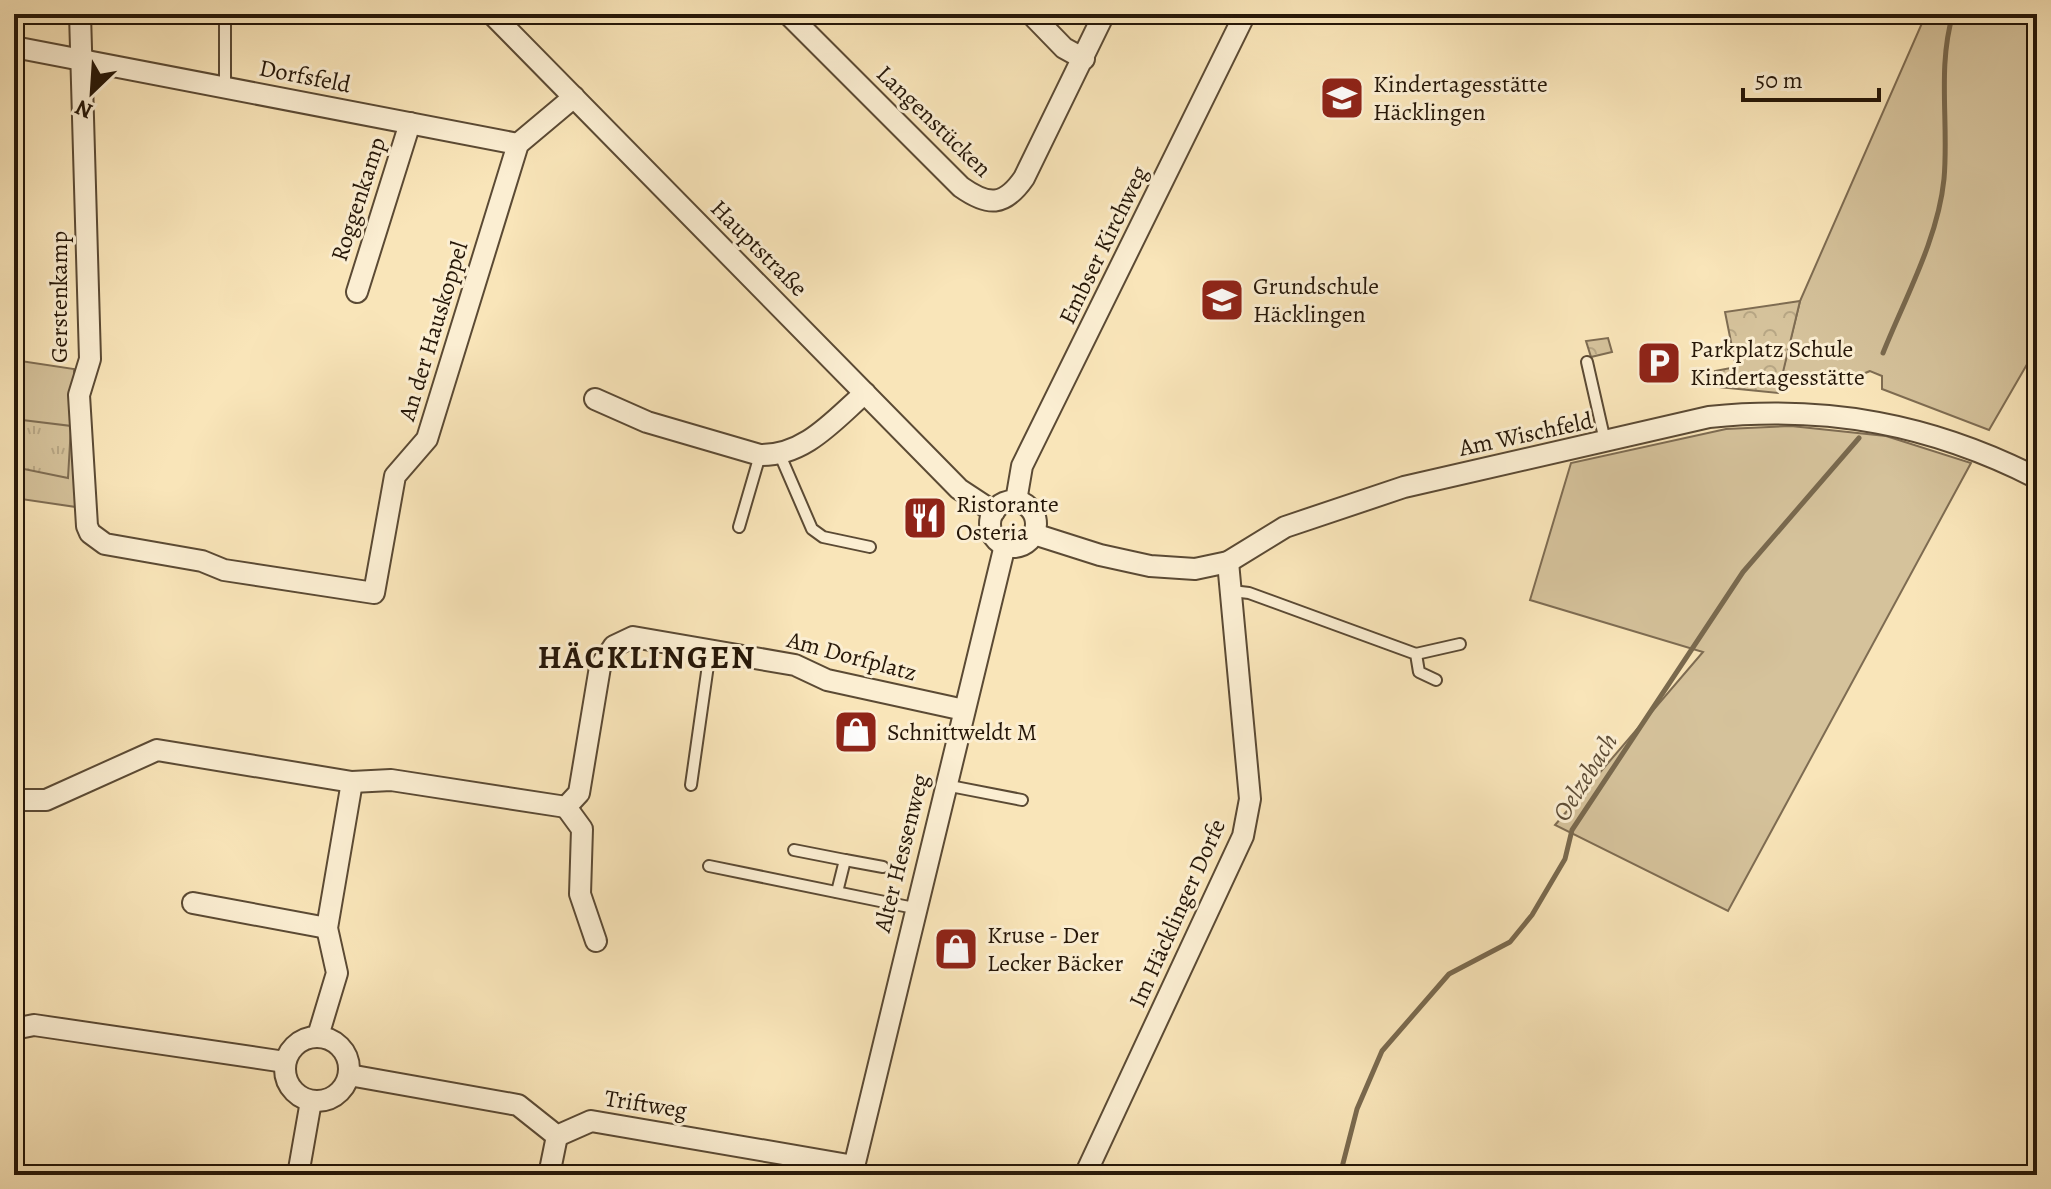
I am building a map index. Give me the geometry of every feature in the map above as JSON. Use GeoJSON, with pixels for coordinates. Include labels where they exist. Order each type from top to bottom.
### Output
{"type":"FeatureCollection","features":[{"type":"Feature","properties":{"kind":"street"},"geometry":{"type":"LineString","coordinates":[[80,14],[82,59]]}},
{"type":"Feature","properties":{"kind":"street","name":"Hauptstraße"},"geometry":{"type":"LineString","coordinates":[[492,14],[959,489],[994,512]]}},
{"type":"Feature","properties":{"kind":"street","name":"Langenstücken"},"geometry":{"type":"LineString","coordinates":[[788,14],[961,187],[978,199],[995,201],[1016,190],[1104,14]]}},
{"type":"Feature","properties":{"kind":"street"},"geometry":{"type":"LineString","coordinates":[[1031,14],[1064,48],[1084,59]]}},
{"type":"Feature","properties":{"kind":"street","name":"Embser Kirchweg"},"geometry":{"type":"LineString","coordinates":[[1016,501],[1022,466],[1245,14]]}},
{"type":"Feature","properties":{"kind":"street","name":"Dorfsfeld"},"geometry":{"type":"LineString","coordinates":[[14,47],[518,144]]}},
{"type":"Feature","properties":{"kind":"street","name":"Gerstenkamp"},"geometry":{"type":"LineString","coordinates":[[82,59],[90,359],[79,395],[90,533]]}},
{"type":"Feature","properties":{"kind":"street"},"geometry":{"type":"LineString","coordinates":[[518,144],[574,97]]}},
{"type":"Feature","properties":{"kind":"street","name":"Roggenkamp"},"geometry":{"type":"LineString","coordinates":[[357,292],[410,123]]}},
{"type":"Feature","properties":{"kind":"street","name":"An der Hauskoppel"},"geometry":{"type":"LineString","coordinates":[[90,533],[105,544],[202,561],[224,570],[374,593],[395,476],[427,439],[518,144]]}},
{"type":"Feature","properties":{"kind":"street"},"geometry":{"type":"LineString","coordinates":[[595,399],[647,422],[770,455],[799,448],[865,393]]}},
{"type":"Feature","properties":{"kind":"street","name":"Am Wischfeld"},"geometry":{"type":"LineString","coordinates":[[1034,534],[1100,555],[1150,566],[1195,569],[1228,562],[1285,527],[1404,487],[1709,417],[1753,413],[1835,415],[1942,436],[1985,451],[2037,478]]}},
{"type":"Feature","properties":{"kind":"street"},"geometry":{"type":"LineString","coordinates":[[1016,501],[1034,513],[1034,534],[1018,546],[1005,545],[991,531],[994,512],[1006,502],[1016,501]]}},
{"type":"Feature","properties":{"kind":"street","name":"Alter Hessenweg"},"geometry":{"type":"LineString","coordinates":[[853,1170],[914,908],[1005,545]]}},
{"type":"Feature","properties":{"kind":"street","name":"Im Häcklinger Dorfe"},"geometry":{"type":"LineString","coordinates":[[1085,1175],[1243,836],[1250,799],[1228,562]]}},
{"type":"Feature","properties":{"kind":"street","name":"Am Dorfplatz"},"geometry":{"type":"LineString","coordinates":[[566,807],[579,793],[600,667],[614,646],[633,637],[795,665],[827,680],[964,710]]}},
{"type":"Feature","properties":{"kind":"street"},"geometry":{"type":"LineString","coordinates":[[14,800],[46,800],[157,750],[352,782],[391,780],[566,807],[582,829],[580,894],[596,941]]}},
{"type":"Feature","properties":{"kind":"street"},"geometry":{"type":"LineString","coordinates":[[318,1036],[337,973],[327,928],[352,782]]}},
{"type":"Feature","properties":{"kind":"street"},"geometry":{"type":"LineString","coordinates":[[193,903],[327,928]]}},
{"type":"Feature","properties":{"kind":"street"},"geometry":{"type":"LineString","coordinates":[[14,1029],[34,1025],[285,1062]]}},
{"type":"Feature","properties":{"kind":"street"},"geometry":{"type":"LineString","coordinates":[[318,1036],[342,1049],[349,1075],[339,1093],[321,1101],[311,1101],[301,1097],[287,1082],[285,1062],[297,1043],[318,1036]]}},
{"type":"Feature","properties":{"kind":"street"},"geometry":{"type":"LineString","coordinates":[[349,1075],[518,1105],[557,1136],[549,1175]]}},
{"type":"Feature","properties":{"kind":"street"},"geometry":{"type":"LineString","coordinates":[[298,1175],[311,1101]]}},
{"type":"Feature","properties":{"kind":"street","name":"Triftweg"},"geometry":{"type":"LineString","coordinates":[[557,1136],[591,1121],[853,1170]]}},
{"type":"Feature","properties":{"kind":"lane"},"geometry":{"type":"LineString","coordinates":[[225,14],[225,87]]}},
{"type":"Feature","properties":{"kind":"lane"},"geometry":{"type":"LineString","coordinates":[[1587,362],[1606,443]]}},
{"type":"Feature","properties":{"kind":"lane"},"geometry":{"type":"LineString","coordinates":[[739,527],[770,455]]}},
{"type":"Feature","properties":{"kind":"lane"},"geometry":{"type":"LineString","coordinates":[[770,455],[812,529],[823,537],[870,547]]}},
{"type":"Feature","properties":{"kind":"lane"},"geometry":{"type":"LineString","coordinates":[[1232,591],[1249,593],[1416,654],[1460,644]]}},
{"type":"Feature","properties":{"kind":"lane"},"geometry":{"type":"LineString","coordinates":[[691,785],[710,651]]}},
{"type":"Feature","properties":{"kind":"lane"},"geometry":{"type":"LineString","coordinates":[[1416,654],[1419,672],[1436,680]]}},
{"type":"Feature","properties":{"kind":"lane"},"geometry":{"type":"LineString","coordinates":[[945,785],[1022,800]]}},
{"type":"Feature","properties":{"kind":"lane"},"geometry":{"type":"LineString","coordinates":[[794,850],[883,867]]}},
{"type":"Feature","properties":{"kind":"lane"},"geometry":{"type":"LineString","coordinates":[[837,892],[845,860]]}},
{"type":"Feature","properties":{"kind":"lane"},"geometry":{"type":"LineString","coordinates":[[709,866],[914,908]]}},
{"type":"Feature","properties":{"kind":"green space"},"geometry":{"type":"Polygon","coordinates":[[[1926,14],[2037,14],[2037,347],[1989,430],[1882,389],[1882,376],[1870,371],[1838,379],[1782,374],[1800,301],[1926,14]]]}},
{"type":"Feature","properties":{"kind":"green space"},"geometry":{"type":"Polygon","coordinates":[[[1800,301],[1778,393],[1719,387],[1715,371],[1736,367],[1725,312],[1800,301]]]}},
{"type":"Feature","properties":{"kind":"green space"},"geometry":{"type":"Polygon","coordinates":[[[1608,338],[1612,352],[1591,357],[1586,341],[1608,338]]]}},
{"type":"Feature","properties":{"kind":"green space"},"geometry":{"type":"Polygon","coordinates":[[[14,360],[74,369],[76,507],[14,498],[14,360]]]}},
{"type":"Feature","properties":{"kind":"green space"},"geometry":{"type":"Polygon","coordinates":[[[14,419],[71,426],[68,478],[14,467],[14,419]]]}},
{"type":"Feature","properties":{"kind":"green space"},"geometry":{"type":"Polygon","coordinates":[[[1791,426],[1886,436],[1971,463],[1728,911],[1555,825],[1703,652],[1530,600],[1571,463],[1726,429],[1791,426]]]}},
{"type":"Feature","properties":{"kind":"waterway","name":"Oelzebach"},"geometry":{"type":"LineString","coordinates":[[1883,353],[1920,268],[1941,201],[1945,158],[1944,75],[1953,14]]}},
{"type":"Feature","properties":{"kind":"waterway","name":"Oelzebach"},"geometry":{"type":"LineString","coordinates":[[1340,1175],[1357,1109],[1382,1051],[1449,974],[1510,942],[1532,915],[1565,859],[1572,830],[1743,572],[1859,438]]}},
{"type":"Feature","properties":{"kind":"place","name":"Kindertagesstätte Häcklingen"},"geometry":{"type":"Point","coordinates":[1342,98]}},
{"type":"Feature","properties":{"kind":"place","name":"Grundschule Häcklingen"},"geometry":{"type":"Point","coordinates":[1222,300]}},
{"type":"Feature","properties":{"kind":"place","name":"Parkplatz Schule Kindertagesstätte"},"geometry":{"type":"Point","coordinates":[1659,363]}},
{"type":"Feature","properties":{"kind":"place","name":"Ristorante Osteria"},"geometry":{"type":"Point","coordinates":[925,518]}},
{"type":"Feature","properties":{"kind":"place","name":"Schnittweldt M"},"geometry":{"type":"Point","coordinates":[856,732]}},
{"type":"Feature","properties":{"kind":"place","name":"Kruse - Der Lecker Bäcker"},"geometry":{"type":"Point","coordinates":[956,949]}},
{"type":"Feature","properties":{"kind":"district","name":"HÄCKLINGEN"},"geometry":{"type":"Point","coordinates":[647,657]}}]}
